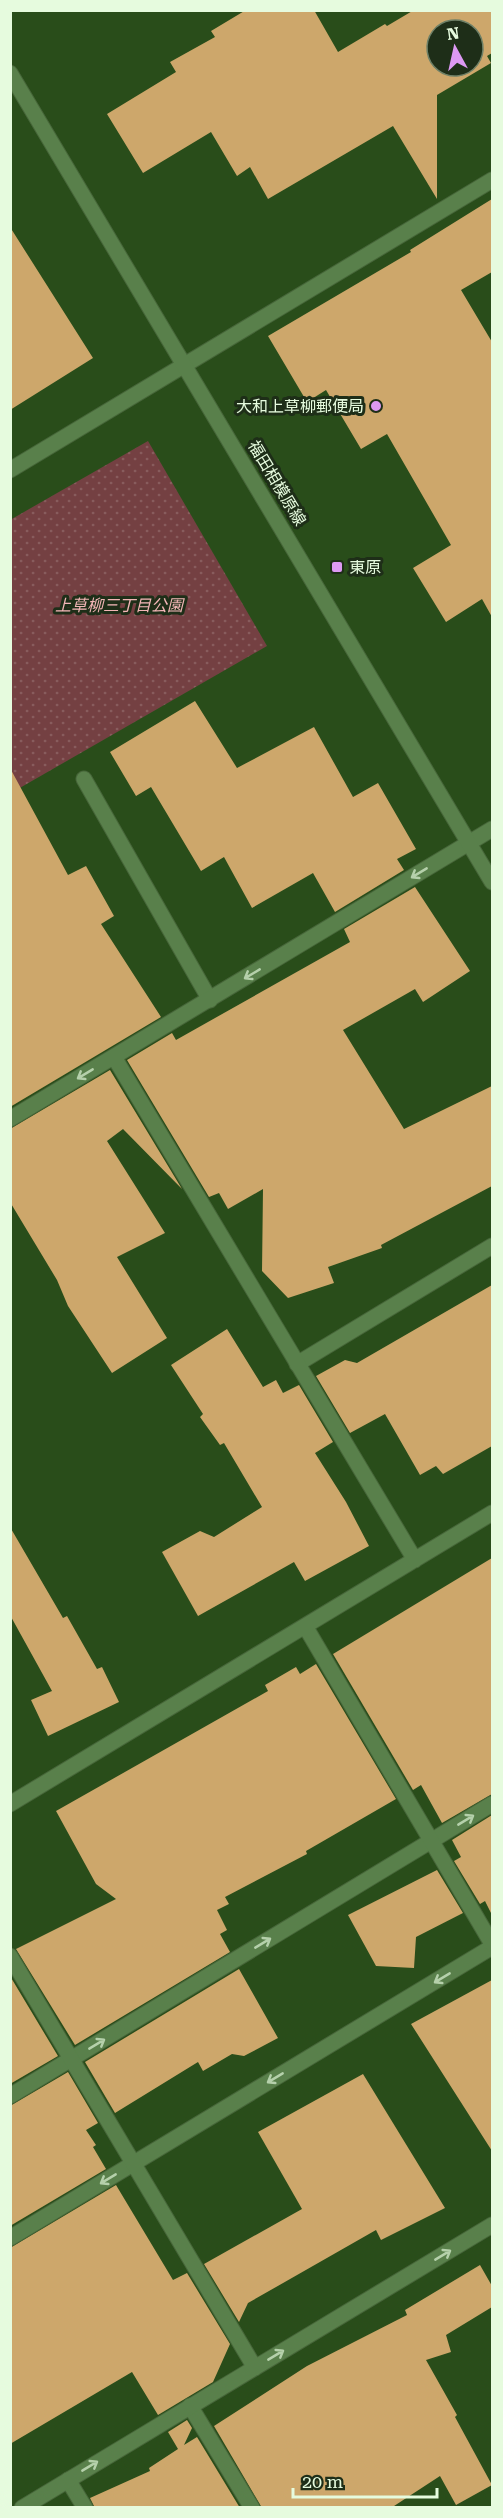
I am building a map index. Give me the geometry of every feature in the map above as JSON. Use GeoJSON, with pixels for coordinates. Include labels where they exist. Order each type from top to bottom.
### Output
{"type":"FeatureCollection","features":[{"type":"Feature","properties":{"kind":"street","name":"福田相模原線"},"geometry":{"type":"LineString","coordinates":[[10,73],[492,882]]}},
{"type":"Feature","properties":{"kind":"street"},"geometry":{"type":"LineString","coordinates":[[10,470],[492,180]]}},
{"type":"Feature","properties":{"kind":"street"},"geometry":{"type":"LineString","coordinates":[[84,779],[210,1000]]}},
{"type":"Feature","properties":{"kind":"street"},"geometry":{"type":"LineString","coordinates":[[10,1119],[492,829]]}},
{"type":"Feature","properties":{"kind":"street"},"geometry":{"type":"LineString","coordinates":[[114,1057],[415,1560]]}},
{"type":"Feature","properties":{"kind":"street"},"geometry":{"type":"LineString","coordinates":[[297,1364],[492,1246]]}},
{"type":"Feature","properties":{"kind":"street"},"geometry":{"type":"LineString","coordinates":[[10,1804],[492,1513]]}},
{"type":"Feature","properties":{"kind":"street"},"geometry":{"type":"LineString","coordinates":[[10,2238],[492,1946],[304,1626]]}},
{"type":"Feature","properties":{"kind":"street"},"geometry":{"type":"LineString","coordinates":[[10,2096],[492,1804]]}},
{"type":"Feature","properties":{"kind":"street"},"geometry":{"type":"LineString","coordinates":[[10,1956],[255,2367]]}},
{"type":"Feature","properties":{"kind":"street"},"geometry":{"type":"LineString","coordinates":[[22,2508],[492,2224]]}},
{"type":"Feature","properties":{"kind":"street"},"geometry":{"type":"LineString","coordinates":[[190,2406],[252,2508]]}},
{"type":"Feature","properties":{"kind":"street"},"geometry":{"type":"LineString","coordinates":[[68,2480],[85,2508]]}},
{"type":"Feature","properties":{"kind":"green space","name":"上草柳三丁目公園"},"geometry":{"type":"Polygon","coordinates":[[[148,441],[267,646],[11,793],[10,520],[148,441]]]}},
{"type":"Feature","properties":{"kind":"building"},"geometry":{"type":"Polygon","coordinates":[[[246,10],[314,10],[338,52],[414,10],[492,10],[492,53],[487,56],[491,63],[485,67],[485,18],[425,18],[425,78],[466,78],[437,95],[437,199],[393,126],[268,199],[250,167],[237,176],[211,132],[143,173],[107,114],[176,72],[170,62],[215,37],[211,31],[246,10]]]}},
{"type":"Feature","properties":{"kind":"building"},"geometry":{"type":"Polygon","coordinates":[[[492,199],[492,272],[461,290],[492,342],[492,617],[482,599],[446,622],[413,568],[451,545],[387,434],[361,449],[326,390],[307,402],[268,336],[411,252],[410,250],[492,199]]]}},
{"type":"Feature","properties":{"kind":"building"},"geometry":{"type":"Polygon","coordinates":[[[10,227],[93,358],[10,410],[10,227]]]}},
{"type":"Feature","properties":{"kind":"building"},"geometry":{"type":"Polygon","coordinates":[[[195,701],[237,768],[314,727],[353,797],[378,783],[416,849],[397,859],[404,870],[335,912],[313,873],[252,908],[224,857],[201,871],[151,787],[136,796],[110,752],[195,701]]]}},
{"type":"Feature","properties":{"kind":"building"},"geometry":{"type":"Polygon","coordinates":[[[10,768],[68,875],[86,866],[114,916],[101,924],[161,1017],[10,1107],[10,768]]]}},
{"type":"Feature","properties":{"kind":"building"},"geometry":{"type":"Polygon","coordinates":[[[415,887],[470,971],[423,1002],[415,989],[343,1030],[404,1129],[492,1086],[492,1186],[381,1245],[382,1248],[328,1267],[334,1283],[288,1298],[262,1271],[263,1189],[228,1209],[219,1193],[209,1197],[127,1060],[172,1033],[176,1040],[350,942],[344,929],[415,887]]]}},
{"type":"Feature","properties":{"kind":"building"},"geometry":{"type":"Polygon","coordinates":[[[110,1070],[182,1189],[123,1129],[107,1141],[165,1233],[117,1257],[167,1338],[112,1373],[68,1306],[57,1280],[10,1202],[10,1129],[110,1070]]]}},
{"type":"Feature","properties":{"kind":"building"},"geometry":{"type":"Polygon","coordinates":[[[492,1285],[492,1446],[443,1474],[436,1466],[420,1475],[385,1414],[350,1433],[316,1376],[345,1360],[357,1363],[492,1285]]]}},
{"type":"Feature","properties":{"kind":"building"},"geometry":{"type":"Polygon","coordinates":[[[227,1329],[263,1387],[276,1380],[283,1393],[299,1385],[333,1442],[315,1453],[346,1502],[369,1546],[305,1581],[294,1562],[198,1616],[162,1552],[200,1531],[214,1537],[262,1507],[224,1443],[220,1445],[200,1417],[203,1414],[171,1365],[227,1329]]]}},
{"type":"Feature","properties":{"kind":"building"},"geometry":{"type":"Polygon","coordinates":[[[10,1527],[63,1618],[67,1616],[97,1669],[102,1667],[119,1702],[48,1736],[31,1700],[52,1691],[10,1615],[10,1527]]]}},
{"type":"Feature","properties":{"kind":"building"},"geometry":{"type":"Polygon","coordinates":[[[492,1558],[492,1794],[442,1823],[421,1785],[413,1790],[333,1654],[492,1558]]]}},
{"type":"Feature","properties":{"kind":"building"},"geometry":{"type":"Polygon","coordinates":[[[316,1664],[396,1799],[306,1851],[307,1854],[225,1897],[229,1904],[217,1910],[227,1930],[220,1934],[230,1952],[75,2045],[16,1949],[116,1899],[96,1884],[56,1811],[268,1691],[265,1685],[296,1667],[300,1674],[316,1664]]]}},
{"type":"Feature","properties":{"kind":"building"},"geometry":{"type":"Polygon","coordinates":[[[492,1815],[492,1915],[485,1901],[480,1904],[454,1861],[461,1857],[452,1840],[492,1815]]]}},
{"type":"Feature","properties":{"kind":"building"},"geometry":{"type":"Polygon","coordinates":[[[437,1870],[463,1913],[416,1937],[414,1968],[376,1966],[348,1915],[437,1870]]]}},
{"type":"Feature","properties":{"kind":"building"},"geometry":{"type":"Polygon","coordinates":[[[239,1969],[278,2038],[244,2056],[232,2054],[203,2071],[198,2062],[115,2113],[85,2062],[239,1969]]]}},
{"type":"Feature","properties":{"kind":"building"},"geometry":{"type":"Polygon","coordinates":[[[10,1976],[58,2056],[10,2084],[10,1976]]]}},
{"type":"Feature","properties":{"kind":"building"},"geometry":{"type":"Polygon","coordinates":[[[492,1980],[492,2151],[411,2024],[492,1980]]]}},
{"type":"Feature","properties":{"kind":"building"},"geometry":{"type":"Polygon","coordinates":[[[68,2072],[98,2123],[86,2130],[96,2145],[93,2147],[106,2169],[10,2226],[10,2106],[68,2072]]]}},
{"type":"Feature","properties":{"kind":"building"},"geometry":{"type":"Polygon","coordinates":[[[363,2074],[445,2208],[381,2240],[376,2230],[248,2303],[239,2322],[204,2264],[302,2209],[258,2132],[363,2074]]]}},
{"type":"Feature","properties":{"kind":"building"},"geometry":{"type":"Polygon","coordinates":[[[116,2185],[173,2280],[187,2273],[230,2344],[213,2382],[158,2415],[132,2372],[10,2444],[10,2248],[116,2185]]]}},
{"type":"Feature","properties":{"kind":"building"},"geometry":{"type":"Polygon","coordinates":[[[480,2265],[492,2286],[492,2307],[446,2335],[451,2352],[426,2360],[492,2485],[456,2505],[440,2476],[391,2508],[262,2508],[214,2426],[307,2366],[407,2315],[405,2310],[480,2265]]]}},
{"type":"Feature","properties":{"kind":"building"},"geometry":{"type":"Polygon","coordinates":[[[187,2420],[192,2428],[184,2445],[197,2437],[240,2508],[95,2508],[90,2498],[150,2471],[149,2468],[178,2449],[168,2432],[187,2420]]]}},
{"type":"Feature","properties":{"kind":"place","name":"大和上草柳郵便局"},"geometry":{"type":"Point","coordinates":[376,406]}},
{"type":"Feature","properties":{"kind":"place","name":"東原"},"geometry":{"type":"Point","coordinates":[337,567]}}]}
